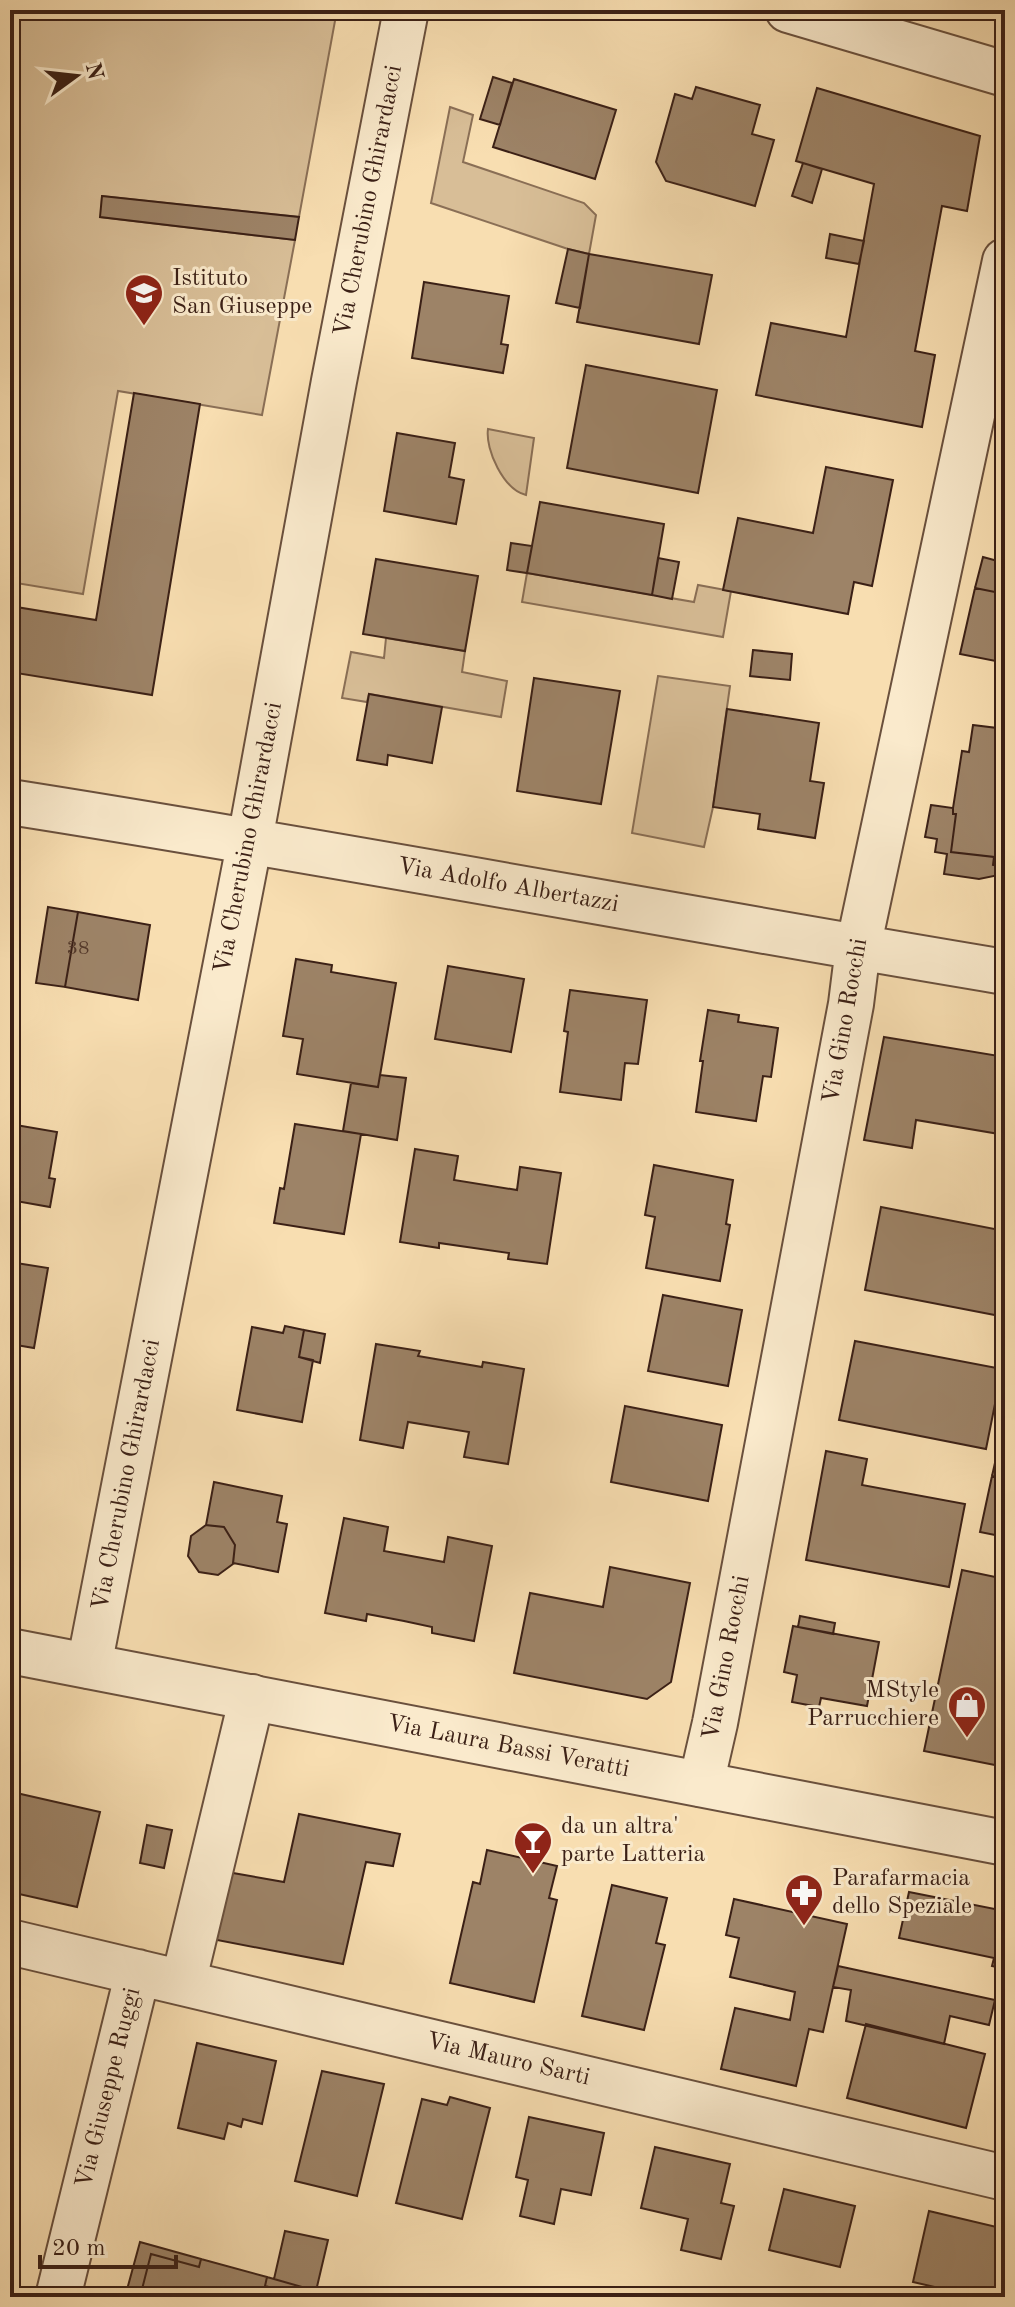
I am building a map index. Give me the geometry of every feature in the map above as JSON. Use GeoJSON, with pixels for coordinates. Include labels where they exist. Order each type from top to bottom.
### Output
{"type":"FeatureCollection","features":[{"type":"Feature","properties":{"kind":"street","name":"Via Cherubino Ghirardacci"},"geometry":{"type":"LineString","coordinates":[[89,1666],[250,840],[331,396],[406,10]]}},
{"type":"Feature","properties":{"kind":"street"},"geometry":{"type":"LineString","coordinates":[[788,10],[1005,74]]}},
{"type":"Feature","properties":{"kind":"street","name":"Via Gino Rocchi"},"geometry":{"type":"LineString","coordinates":[[701,1784],[851,1004],[858,948],[1005,261]]}},
{"type":"Feature","properties":{"kind":"street","name":"Via Adolfo Albertazzi"},"geometry":{"type":"LineString","coordinates":[[10,802],[250,840],[1005,972]]}},
{"type":"Feature","properties":{"kind":"street","name":"Via Laura Bassi Veratti"},"geometry":{"type":"LineString","coordinates":[[10,1651],[1005,1843]]}},
{"type":"Feature","properties":{"kind":"street"},"geometry":{"type":"LineString","coordinates":[[183,1983],[252,1697]]}},
{"type":"Feature","properties":{"kind":"street","name":"Via Mauro Sarti"},"geometry":{"type":"LineString","coordinates":[[10,1942],[1005,2178]]}},
{"type":"Feature","properties":{"kind":"street","name":"Via Giuseppe Ruggi"},"geometry":{"type":"LineString","coordinates":[[58,2297],[138,1972]]}},
{"type":"Feature","properties":{"kind":"shaded area","name":"Istituto San Giuseppe"},"geometry":{"type":"Polygon","coordinates":[[[10,10],[337,10],[299,217],[102,196],[101,217],[295,240],[262,415],[118,391],[83,594],[10,582],[10,10]]]}},
{"type":"Feature","properties":{"kind":"shaded area"},"geometry":{"type":"Polygon","coordinates":[[[450,107],[473,115],[463,162],[584,203],[596,215],[589,254],[431,203],[450,107]]]}},
{"type":"Feature","properties":{"kind":"shaded area"},"geometry":{"type":"Polygon","coordinates":[[[488,429],[534,438],[526,495],[510,486],[498,468],[490,447],[488,429]]]}},
{"type":"Feature","properties":{"kind":"shaded area"},"geometry":{"type":"Polygon","coordinates":[[[527,573],[694,602],[698,585],[731,591],[723,637],[522,602],[527,573]]]}},
{"type":"Feature","properties":{"kind":"shaded area"},"geometry":{"type":"Polygon","coordinates":[[[386,638],[465,651],[462,672],[507,681],[501,717],[369,694],[367,702],[342,698],[351,652],[384,658],[386,638]]]}},
{"type":"Feature","properties":{"kind":"shaded area"},"geometry":{"type":"Polygon","coordinates":[[[658,676],[730,686],[713,807],[704,847],[632,833],[658,676]]]}},
{"type":"Feature","properties":{"kind":"building"},"geometry":{"type":"Polygon","coordinates":[[[493,77],[512,83],[500,125],[480,119],[493,77]]]}},
{"type":"Feature","properties":{"kind":"building"},"geometry":{"type":"Polygon","coordinates":[[[514,79],[616,110],[595,179],[493,147],[514,79]]]}},
{"type":"Feature","properties":{"kind":"building"},"geometry":{"type":"Polygon","coordinates":[[[696,87],[760,105],[752,134],[774,140],[755,206],[666,181],[656,162],[675,94],[692,99],[696,87]]]}},
{"type":"Feature","properties":{"kind":"building"},"geometry":{"type":"Polygon","coordinates":[[[817,88],[980,136],[967,211],[942,206],[915,351],[935,355],[922,427],[756,395],[771,323],[846,337],[874,184],[796,161],[817,88]]]}},
{"type":"Feature","properties":{"kind":"building"},"geometry":{"type":"Polygon","coordinates":[[[803,163],[822,169],[812,203],[792,196],[803,163]]]}},
{"type":"Feature","properties":{"kind":"building"},"geometry":{"type":"Polygon","coordinates":[[[102,196],[299,217],[295,240],[100,217],[102,196]]]}},
{"type":"Feature","properties":{"kind":"building"},"geometry":{"type":"Polygon","coordinates":[[[830,234],[864,241],[859,264],[826,258],[830,234]]]}},
{"type":"Feature","properties":{"kind":"building"},"geometry":{"type":"Polygon","coordinates":[[[568,249],[589,254],[580,308],[556,303],[568,249]]]}},
{"type":"Feature","properties":{"kind":"building"},"geometry":{"type":"Polygon","coordinates":[[[589,254],[712,275],[699,344],[577,322],[589,254]]]}},
{"type":"Feature","properties":{"kind":"building"},"geometry":{"type":"Polygon","coordinates":[[[424,282],[509,296],[501,344],[508,345],[503,373],[412,358],[424,282]]]}},
{"type":"Feature","properties":{"kind":"building"},"geometry":{"type":"Polygon","coordinates":[[[586,365],[717,390],[698,493],[567,468],[586,365]]]}},
{"type":"Feature","properties":{"kind":"building"},"geometry":{"type":"Polygon","coordinates":[[[134,393],[200,404],[152,695],[10,672],[10,606],[96,620],[134,393]]]}},
{"type":"Feature","properties":{"kind":"building"},"geometry":{"type":"Polygon","coordinates":[[[397,433],[455,443],[449,477],[464,480],[456,524],[384,511],[397,433]]]}},
{"type":"Feature","properties":{"kind":"building"},"geometry":{"type":"Polygon","coordinates":[[[826,467],[893,480],[872,586],[854,582],[848,614],[723,590],[738,518],[813,533],[826,467]]]}},
{"type":"Feature","properties":{"kind":"building"},"geometry":{"type":"Polygon","coordinates":[[[540,502],[664,524],[652,595],[527,573],[540,502]]]}},
{"type":"Feature","properties":{"kind":"building"},"geometry":{"type":"Polygon","coordinates":[[[511,543],[532,546],[527,573],[507,570],[511,543]]]}},
{"type":"Feature","properties":{"kind":"building"},"geometry":{"type":"Polygon","coordinates":[[[983,557],[1005,563],[1005,594],[975,588],[983,557]]]}},
{"type":"Feature","properties":{"kind":"building"},"geometry":{"type":"Polygon","coordinates":[[[658,558],[679,562],[672,599],[652,595],[658,558]]]}},
{"type":"Feature","properties":{"kind":"building"},"geometry":{"type":"Polygon","coordinates":[[[376,559],[478,576],[465,651],[363,634],[376,559]]]}},
{"type":"Feature","properties":{"kind":"building"},"geometry":{"type":"Polygon","coordinates":[[[975,588],[1005,594],[1005,673],[999,672],[1001,662],[960,654],[975,588]]]}},
{"type":"Feature","properties":{"kind":"building"},"geometry":{"type":"Polygon","coordinates":[[[753,650],[792,654],[790,680],[750,676],[753,650]]]}},
{"type":"Feature","properties":{"kind":"building"},"geometry":{"type":"Polygon","coordinates":[[[534,678],[620,691],[601,804],[517,791],[534,678]]]}},
{"type":"Feature","properties":{"kind":"building"},"geometry":{"type":"Polygon","coordinates":[[[369,694],[442,707],[432,763],[388,755],[387,765],[357,760],[369,694]]]}},
{"type":"Feature","properties":{"kind":"building"},"geometry":{"type":"Polygon","coordinates":[[[727,709],[819,723],[810,781],[824,783],[815,838],[758,829],[760,814],[713,807],[727,709]]]}},
{"type":"Feature","properties":{"kind":"building"},"geometry":{"type":"Polygon","coordinates":[[[973,725],[1005,729],[1005,867],[993,865],[994,857],[951,852],[956,814],[953,814],[953,808],[962,751],[969,752],[973,725]]]}},
{"type":"Feature","properties":{"kind":"building"},"geometry":{"type":"Polygon","coordinates":[[[931,805],[953,808],[953,814],[956,814],[951,852],[994,857],[993,865],[1001,866],[999,875],[979,879],[944,874],[947,854],[935,852],[937,839],[925,837],[931,805]]]}},
{"type":"Feature","properties":{"kind":"building"},"geometry":{"type":"Polygon","coordinates":[[[48,907],[78,912],[65,987],[36,983],[48,907]]]}},
{"type":"Feature","properties":{"kind":"building"},"geometry":{"type":"Polygon","coordinates":[[[78,912],[150,925],[138,1000],[65,987],[78,912]]]}},
{"type":"Feature","properties":{"kind":"building"},"geometry":{"type":"Polygon","coordinates":[[[296,959],[332,965],[331,972],[396,983],[378,1087],[297,1074],[303,1039],[283,1036],[296,959]]]}},
{"type":"Feature","properties":{"kind":"building"},"geometry":{"type":"Polygon","coordinates":[[[448,966],[524,979],[511,1052],[435,1039],[448,966]]]}},
{"type":"Feature","properties":{"kind":"building"},"geometry":{"type":"Polygon","coordinates":[[[570,990],[647,1000],[638,1064],[625,1063],[621,1100],[560,1092],[570,990]]]}},
{"type":"Feature","properties":{"kind":"building"},"geometry":{"type":"Polygon","coordinates":[[[708,1010],[739,1015],[738,1022],[778,1028],[771,1077],[763,1076],[756,1121],[696,1112],[708,1010]]]}},
{"type":"Feature","properties":{"kind":"building"},"geometry":{"type":"Polygon","coordinates":[[[884,1037],[1005,1057],[1005,1135],[916,1120],[912,1148],[864,1140],[884,1037]]]}},
{"type":"Feature","properties":{"kind":"building"},"geometry":{"type":"Polygon","coordinates":[[[380,1075],[406,1078],[397,1140],[343,1131],[351,1083],[378,1087],[380,1075]]]}},
{"type":"Feature","properties":{"kind":"building"},"geometry":{"type":"Polygon","coordinates":[[[10,1124],[57,1132],[49,1178],[55,1179],[50,1207],[10,1200],[10,1124]]]}},
{"type":"Feature","properties":{"kind":"building"},"geometry":{"type":"Polygon","coordinates":[[[295,1124],[361,1134],[344,1234],[274,1223],[280,1188],[284,1189],[295,1124]]]}},
{"type":"Feature","properties":{"kind":"building"},"geometry":{"type":"Polygon","coordinates":[[[415,1149],[458,1156],[454,1180],[517,1190],[520,1167],[561,1173],[547,1264],[508,1259],[509,1253],[439,1243],[439,1248],[400,1242],[415,1149]]]}},
{"type":"Feature","properties":{"kind":"building"},"geometry":{"type":"Polygon","coordinates":[[[654,1165],[733,1180],[726,1224],[730,1225],[720,1281],[646,1268],[655,1217],[645,1215],[654,1165]]]}},
{"type":"Feature","properties":{"kind":"building"},"geometry":{"type":"Polygon","coordinates":[[[881,1207],[1005,1231],[1005,1317],[865,1290],[881,1207]]]}},
{"type":"Feature","properties":{"kind":"building"},"geometry":{"type":"Polygon","coordinates":[[[10,1262],[48,1268],[34,1348],[10,1344],[10,1262]]]}},
{"type":"Feature","properties":{"kind":"building"},"geometry":{"type":"Polygon","coordinates":[[[663,1295],[742,1310],[728,1386],[648,1371],[663,1295]]]}},
{"type":"Feature","properties":{"kind":"building"},"geometry":{"type":"Polygon","coordinates":[[[285,1326],[304,1330],[299,1357],[313,1360],[302,1422],[237,1410],[252,1327],[283,1333],[285,1326]]]}},
{"type":"Feature","properties":{"kind":"building"},"geometry":{"type":"Polygon","coordinates":[[[304,1330],[325,1334],[320,1363],[299,1357],[304,1330]]]}},
{"type":"Feature","properties":{"kind":"building"},"geometry":{"type":"Polygon","coordinates":[[[855,1341],[1002,1369],[986,1449],[839,1420],[855,1341]]]}},
{"type":"Feature","properties":{"kind":"building"},"geometry":{"type":"Polygon","coordinates":[[[376,1344],[420,1351],[418,1356],[482,1367],[483,1362],[524,1369],[508,1464],[464,1457],[469,1432],[408,1422],[403,1448],[360,1440],[376,1344]]]}},
{"type":"Feature","properties":{"kind":"building"},"geometry":{"type":"Polygon","coordinates":[[[625,1406],[722,1425],[708,1501],[611,1482],[625,1406]]]}},
{"type":"Feature","properties":{"kind":"building"},"geometry":{"type":"Polygon","coordinates":[[[1005,1414],[1005,1455],[997,1454],[1005,1414]]]}},
{"type":"Feature","properties":{"kind":"building"},"geometry":{"type":"Polygon","coordinates":[[[826,1451],[867,1459],[862,1485],[965,1504],[949,1587],[806,1560],[826,1451]]]}},
{"type":"Feature","properties":{"kind":"building"},"geometry":{"type":"Polygon","coordinates":[[[997,1454],[1005,1455],[1005,1479],[992,1476],[997,1454]]]}},
{"type":"Feature","properties":{"kind":"building"},"geometry":{"type":"Polygon","coordinates":[[[992,1476],[1005,1479],[1005,1537],[980,1532],[992,1476]]]}},
{"type":"Feature","properties":{"kind":"building"},"geometry":{"type":"Polygon","coordinates":[[[214,1482],[282,1496],[277,1522],[287,1524],[278,1572],[233,1563],[235,1545],[224,1527],[206,1525],[214,1482]]]}},
{"type":"Feature","properties":{"kind":"building"},"geometry":{"type":"Polygon","coordinates":[[[344,1518],[388,1527],[384,1551],[444,1562],[448,1537],[492,1546],[474,1641],[432,1633],[432,1627],[367,1614],[366,1621],[325,1613],[344,1518]]]}},
{"type":"Feature","properties":{"kind":"building"},"geometry":{"type":"Polygon","coordinates":[[[206,1525],[224,1527],[235,1545],[233,1564],[218,1575],[199,1572],[188,1556],[191,1536],[206,1525]]]}},
{"type":"Feature","properties":{"kind":"building"},"geometry":{"type":"Polygon","coordinates":[[[610,1567],[690,1583],[671,1682],[647,1699],[514,1673],[530,1593],[603,1607],[610,1567]]]}},
{"type":"Feature","properties":{"kind":"building"},"geometry":{"type":"Polygon","coordinates":[[[962,1570],[1005,1579],[1005,1767],[924,1751],[962,1570]]]}},
{"type":"Feature","properties":{"kind":"building"},"geometry":{"type":"Polygon","coordinates":[[[800,1616],[835,1623],[833,1634],[798,1627],[800,1616]]]}},
{"type":"Feature","properties":{"kind":"building"},"geometry":{"type":"Polygon","coordinates":[[[793,1626],[879,1642],[867,1706],[821,1698],[819,1707],[792,1702],[797,1675],[784,1672],[793,1626]]]}},
{"type":"Feature","properties":{"kind":"building"},"geometry":{"type":"Polygon","coordinates":[[[12,1792],[100,1812],[77,1907],[10,1892],[12,1792]]]}},
{"type":"Feature","properties":{"kind":"building"},"geometry":{"type":"Polygon","coordinates":[[[299,1814],[400,1834],[393,1866],[366,1862],[343,1964],[212,1939],[227,1872],[284,1882],[299,1814]]]}},
{"type":"Feature","properties":{"kind":"building"},"geometry":{"type":"Polygon","coordinates":[[[147,1825],[172,1830],[164,1868],[140,1863],[147,1825]]]}},
{"type":"Feature","properties":{"kind":"building"},"geometry":{"type":"Polygon","coordinates":[[[487,1850],[557,1866],[549,1898],[557,1900],[534,2002],[450,1983],[473,1882],[480,1884],[487,1850]]]}},
{"type":"Feature","properties":{"kind":"building"},"geometry":{"type":"Polygon","coordinates":[[[612,1885],[667,1898],[656,1943],[665,1945],[644,2030],[582,2016],[612,1885]]]}},
{"type":"Feature","properties":{"kind":"building"},"geometry":{"type":"Polygon","coordinates":[[[909,1892],[1005,1911],[1005,1969],[992,1966],[994,1958],[899,1938],[909,1892]]]}},
{"type":"Feature","properties":{"kind":"building"},"geometry":{"type":"Polygon","coordinates":[[[734,1899],[847,1924],[823,2032],[809,2029],[796,2086],[721,2069],[735,2008],[790,2020],[795,1992],[730,1977],[739,1938],[726,1935],[734,1899]]]}},
{"type":"Feature","properties":{"kind":"building"},"geometry":{"type":"Polygon","coordinates":[[[838,1966],[995,2000],[989,2025],[950,2016],[944,2044],[846,2021],[851,1990],[833,1987],[838,1966]]]}},
{"type":"Feature","properties":{"kind":"building"},"geometry":{"type":"Polygon","coordinates":[[[866,2024],[985,2054],[966,2128],[847,2098],[866,2024]]]}},
{"type":"Feature","properties":{"kind":"building"},"geometry":{"type":"Polygon","coordinates":[[[197,2043],[276,2061],[262,2124],[243,2119],[241,2127],[228,2123],[224,2139],[178,2128],[197,2043]]]}},
{"type":"Feature","properties":{"kind":"building"},"geometry":{"type":"Polygon","coordinates":[[[322,2071],[384,2084],[357,2196],[295,2181],[322,2071]]]}},
{"type":"Feature","properties":{"kind":"building"},"geometry":{"type":"Polygon","coordinates":[[[450,2097],[490,2108],[462,2219],[396,2203],[422,2099],[447,2105],[450,2097]]]}},
{"type":"Feature","properties":{"kind":"building"},"geometry":{"type":"Polygon","coordinates":[[[529,2117],[604,2133],[591,2195],[561,2189],[554,2224],[520,2216],[528,2180],[516,2177],[529,2117]]]}},
{"type":"Feature","properties":{"kind":"building"},"geometry":{"type":"Polygon","coordinates":[[[655,2147],[730,2164],[721,2203],[734,2206],[721,2259],[681,2250],[688,2219],[641,2208],[655,2147]]]}},
{"type":"Feature","properties":{"kind":"building"},"geometry":{"type":"Polygon","coordinates":[[[784,2189],[855,2206],[840,2267],[769,2250],[784,2189]]]}},
{"type":"Feature","properties":{"kind":"building"},"geometry":{"type":"Polygon","coordinates":[[[929,2211],[1005,2229],[1005,2297],[978,2297],[913,2282],[929,2211]]]}},
{"type":"Feature","properties":{"kind":"building"},"geometry":{"type":"Polygon","coordinates":[[[285,2231],[328,2240],[316,2291],[274,2279],[285,2231]]]}},
{"type":"Feature","properties":{"kind":"building"},"geometry":{"type":"Polygon","coordinates":[[[140,2242],[201,2259],[199,2267],[151,2254],[140,2297],[125,2297],[140,2242]]]}},
{"type":"Feature","properties":{"kind":"building"},"geometry":{"type":"Polygon","coordinates":[[[151,2254],[199,2267],[201,2259],[267,2277],[265,2286],[306,2297],[140,2297],[151,2254]]]}},
{"type":"Feature","properties":{"kind":"building"},"geometry":{"type":"Polygon","coordinates":[[[267,2277],[316,2291],[315,2297],[265,2286],[267,2277]]]}},
{"type":"Feature","properties":{"kind":"place","name":"Istituto San Giuseppe"},"geometry":{"type":"Point","coordinates":[144,327]}},
{"type":"Feature","properties":{"kind":"place","name":"MStyle Parrucchiere"},"geometry":{"type":"Point","coordinates":[967,1739]}},
{"type":"Feature","properties":{"kind":"place","name":"da un altra' parte Latteria"},"geometry":{"type":"Point","coordinates":[533,1875]}},
{"type":"Feature","properties":{"kind":"place","name":"Parafarmacia dello Speziale"},"geometry":{"type":"Point","coordinates":[804,1927]}}]}
